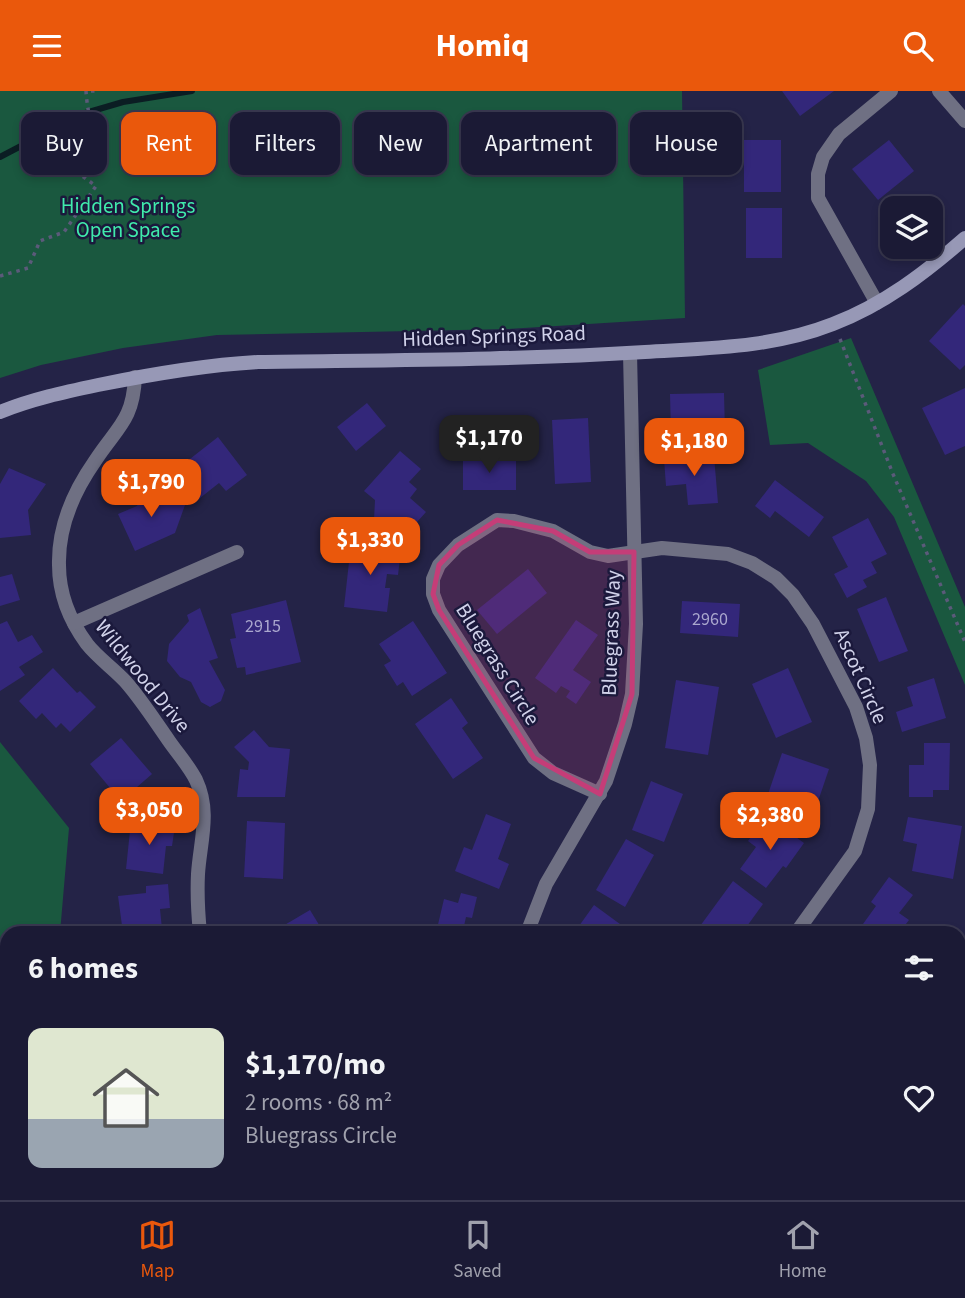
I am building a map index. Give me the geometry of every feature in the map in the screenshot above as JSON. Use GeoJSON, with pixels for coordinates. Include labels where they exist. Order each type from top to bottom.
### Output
{"type":"FeatureCollection","features":[{"type":"Feature","properties":{"kind":"main road","name":"Hidden Springs Road"},"geometry":{"type":"LineString","coordinates":[[0,412],[54,395],[135,377],[245,363],[630,353],[760,344],[834,324],[877,303],[932,267],[965,238]]}},
{"type":"Feature","properties":{"kind":"street"},"geometry":{"type":"LineString","coordinates":[[877,303],[818,198],[818,174],[823,157],[839,134],[891,91]]}},
{"type":"Feature","properties":{"kind":"street"},"geometry":{"type":"LineString","coordinates":[[939,91],[965,121]]}},
{"type":"Feature","properties":{"kind":"street","name":"Bluegrass Way"},"geometry":{"type":"LineString","coordinates":[[530,926],[546,884],[600,794],[625,724],[632,694],[636,624],[630,353]]}},
{"type":"Feature","properties":{"kind":"street","name":"Wildwood Drive"},"geometry":{"type":"LineString","coordinates":[[135,377],[134,401],[119,429],[80,484],[69,508],[61,540],[59,565],[62,591],[74,623],[88,645],[125,681],[196,780],[205,807],[197,891],[200,926]]}},
{"type":"Feature","properties":{"kind":"street","name":"Bluegrass Circle"},"geometry":{"type":"LineString","coordinates":[[600,794],[553,773],[526,748],[439,610],[433,594],[433,579],[447,555],[497,520],[514,521],[553,531],[590,552],[608,556],[634,552]]}},
{"type":"Feature","properties":{"kind":"street","name":"Ascot Circle"},"geometry":{"type":"LineString","coordinates":[[634,552],[662,548],[728,554],[752,563],[774,576],[806,612],[856,707],[866,737],[870,765],[869,798],[863,831],[855,851],[801,926]]}},
{"type":"Feature","properties":{"kind":"street"},"geometry":{"type":"LineString","coordinates":[[74,623],[237,552]]}},
{"type":"Feature","properties":{"kind":"path"},"geometry":{"type":"LineString","coordinates":[[0,277],[28,268],[40,241],[64,232],[96,186],[75,171],[85,165],[85,149],[94,145],[87,108],[88,91],[99,91]]}},
{"type":"Feature","properties":{"kind":"path"},"geometry":{"type":"LineString","coordinates":[[834,324],[893,474],[965,642]]}},
{"type":"Feature","properties":{"kind":"highlighted area"},"geometry":{"type":"Polygon","coordinates":[[[497,520],[553,531],[590,552],[634,552],[632,694],[600,794],[534,758],[439,610],[433,594],[439,565],[458,545],[497,520]]]}},
{"type":"Feature","properties":{"kind":"green space","name":"Hidden Springs Open Space"},"geometry":{"type":"Polygon","coordinates":[[[0,91],[682,91],[682,112],[630,112],[630,175],[683,175],[685,318],[508,329],[217,335],[123,348],[41,365],[0,378],[0,91]]]}},
{"type":"Feature","properties":{"kind":"green space"},"geometry":{"type":"Polygon","coordinates":[[[851,338],[965,607],[965,685],[894,517],[866,481],[808,443],[770,445],[758,370],[851,338]]]}},
{"type":"Feature","properties":{"kind":"green space"},"geometry":{"type":"Polygon","coordinates":[[[0,742],[69,828],[61,926],[0,926],[0,742]]]}},
{"type":"Feature","properties":{"kind":"building"},"geometry":{"type":"Polygon","coordinates":[[[782,91],[834,91],[800,116],[782,91]]]}},
{"type":"Feature","properties":{"kind":"building"},"geometry":{"type":"Polygon","coordinates":[[[744,140],[781,140],[781,192],[744,192],[744,140]]]}},
{"type":"Feature","properties":{"kind":"building"},"geometry":{"type":"Polygon","coordinates":[[[889,140],[914,171],[878,200],[852,169],[889,140]]]}},
{"type":"Feature","properties":{"kind":"building"},"geometry":{"type":"Polygon","coordinates":[[[746,208],[782,208],[782,258],[746,258],[746,208]]]}},
{"type":"Feature","properties":{"kind":"building"},"geometry":{"type":"Polygon","coordinates":[[[963,304],[965,365],[960,370],[929,341],[963,304]]]}},
{"type":"Feature","properties":{"kind":"building"},"geometry":{"type":"Polygon","coordinates":[[[965,388],[965,446],[945,455],[922,408],[965,388]]]}},
{"type":"Feature","properties":{"kind":"building"},"geometry":{"type":"Polygon","coordinates":[[[724,393],[725,433],[671,434],[670,394],[724,393]]]}},
{"type":"Feature","properties":{"kind":"building"},"geometry":{"type":"Polygon","coordinates":[[[367,403],[386,426],[356,451],[337,427],[367,403]]]}},
{"type":"Feature","properties":{"kind":"building"},"geometry":{"type":"Polygon","coordinates":[[[588,418],[591,482],[555,484],[552,420],[588,418]]]}},
{"type":"Feature","properties":{"kind":"building"},"geometry":{"type":"Polygon","coordinates":[[[218,437],[247,475],[226,491],[219,483],[195,502],[172,473],[218,437]]]}},
{"type":"Feature","properties":{"kind":"building"},"geometry":{"type":"Polygon","coordinates":[[[400,451],[421,469],[409,482],[417,489],[410,498],[426,512],[409,531],[397,521],[374,520],[375,500],[364,491],[400,451]]]}},
{"type":"Feature","properties":{"kind":"building"},"geometry":{"type":"Polygon","coordinates":[[[714,456],[718,503],[688,505],[686,484],[666,486],[664,459],[714,456]]]}},
{"type":"Feature","properties":{"kind":"building"},"geometry":{"type":"Polygon","coordinates":[[[463,460],[516,460],[516,490],[463,490],[463,460]]]}},
{"type":"Feature","properties":{"kind":"building"},"geometry":{"type":"Polygon","coordinates":[[[9,468],[46,484],[28,510],[31,535],[0,538],[0,484],[9,468]]]}},
{"type":"Feature","properties":{"kind":"building"},"geometry":{"type":"Polygon","coordinates":[[[775,480],[824,517],[809,537],[775,511],[770,518],[755,506],[775,480]]]}},
{"type":"Feature","properties":{"kind":"building"},"geometry":{"type":"Polygon","coordinates":[[[145,489],[185,505],[175,533],[135,551],[118,514],[137,506],[145,489]]]}},
{"type":"Feature","properties":{"kind":"building"},"geometry":{"type":"Polygon","coordinates":[[[868,518],[887,554],[871,562],[877,573],[863,580],[867,587],[847,598],[834,574],[848,567],[832,537],[868,518]]]}},
{"type":"Feature","properties":{"kind":"building"},"geometry":{"type":"Polygon","coordinates":[[[351,544],[401,550],[398,575],[387,574],[385,588],[390,588],[387,612],[344,607],[351,544]]]}},
{"type":"Feature","properties":{"kind":"building"},"geometry":{"type":"Polygon","coordinates":[[[528,569],[547,593],[497,634],[477,610],[528,569]]]}},
{"type":"Feature","properties":{"kind":"building"},"geometry":{"type":"Polygon","coordinates":[[[12,574],[20,600],[0,606],[0,577],[12,574]]]}},
{"type":"Feature","properties":{"kind":"building"},"geometry":{"type":"Polygon","coordinates":[[[886,597],[908,651],[879,662],[857,609],[886,597]]]}},
{"type":"Feature","properties":{"kind":"building"},"geometry":{"type":"Polygon","coordinates":[[[286,600],[301,662],[246,675],[245,667],[237,668],[230,639],[236,638],[231,614],[286,600]]]}},
{"type":"Feature","properties":{"kind":"building"},"geometry":{"type":"Polygon","coordinates":[[[682,601],[740,604],[738,637],[680,633],[682,601]]]}},
{"type":"Feature","properties":{"kind":"building"},"geometry":{"type":"Polygon","coordinates":[[[200,608],[218,658],[209,661],[225,690],[221,701],[210,707],[201,702],[191,682],[180,677],[167,661],[169,644],[189,621],[187,615],[200,608]]]}},
{"type":"Feature","properties":{"kind":"building"},"geometry":{"type":"Polygon","coordinates":[[[576,620],[598,635],[573,670],[591,682],[576,704],[566,697],[570,691],[561,686],[556,693],[535,678],[576,620]]]}},
{"type":"Feature","properties":{"kind":"building"},"geometry":{"type":"Polygon","coordinates":[[[7,621],[18,642],[32,635],[43,652],[19,667],[25,675],[0,691],[0,624],[7,621]]]}},
{"type":"Feature","properties":{"kind":"building"},"geometry":{"type":"Polygon","coordinates":[[[413,621],[447,673],[412,696],[403,682],[397,686],[384,665],[391,661],[379,644],[413,621]]]}},
{"type":"Feature","properties":{"kind":"building"},"geometry":{"type":"Polygon","coordinates":[[[53,668],[77,693],[80,691],[96,707],[70,732],[61,723],[56,728],[42,713],[36,719],[19,701],[53,668]]]}},
{"type":"Feature","properties":{"kind":"building"},"geometry":{"type":"Polygon","coordinates":[[[788,668],[812,722],[776,738],[752,684],[788,668]]]}},
{"type":"Feature","properties":{"kind":"building"},"geometry":{"type":"Polygon","coordinates":[[[934,678],[946,718],[902,732],[896,712],[913,706],[907,687],[934,678]]]}},
{"type":"Feature","properties":{"kind":"building"},"geometry":{"type":"Polygon","coordinates":[[[676,680],[719,687],[708,755],[665,748],[676,680]]]}},
{"type":"Feature","properties":{"kind":"building"},"geometry":{"type":"Polygon","coordinates":[[[451,698],[468,723],[462,728],[483,758],[453,779],[415,724],[451,698]]]}},
{"type":"Feature","properties":{"kind":"building"},"geometry":{"type":"Polygon","coordinates":[[[254,730],[269,747],[290,749],[285,797],[237,797],[240,769],[248,770],[249,762],[234,747],[254,730]]]}},
{"type":"Feature","properties":{"kind":"building"},"geometry":{"type":"Polygon","coordinates":[[[121,738],[152,774],[121,801],[90,764],[121,738]]]}},
{"type":"Feature","properties":{"kind":"building"},"geometry":{"type":"Polygon","coordinates":[[[924,743],[950,743],[949,790],[933,790],[933,797],[909,797],[909,765],[924,765],[924,743]]]}},
{"type":"Feature","properties":{"kind":"building"},"geometry":{"type":"Polygon","coordinates":[[[782,753],[829,769],[813,816],[766,800],[782,753]]]}},
{"type":"Feature","properties":{"kind":"building"},"geometry":{"type":"Polygon","coordinates":[[[651,781],[683,794],[664,842],[632,830],[651,781]]]}},
{"type":"Feature","properties":{"kind":"building"},"geometry":{"type":"Polygon","coordinates":[[[486,814],[511,824],[498,859],[509,864],[499,889],[455,871],[464,847],[472,850],[486,814]]]}},
{"type":"Feature","properties":{"kind":"building"},"geometry":{"type":"Polygon","coordinates":[[[767,816],[804,843],[786,868],[783,866],[766,888],[740,869],[756,847],[748,841],[767,816]]]}},
{"type":"Feature","properties":{"kind":"building"},"geometry":{"type":"Polygon","coordinates":[[[908,817],[962,826],[953,879],[912,871],[917,844],[903,841],[908,817]]]}},
{"type":"Feature","properties":{"kind":"building"},"geometry":{"type":"Polygon","coordinates":[[[131,821],[175,826],[172,846],[166,846],[163,874],[126,869],[131,821]]]}},
{"type":"Feature","properties":{"kind":"building"},"geometry":{"type":"Polygon","coordinates":[[[247,821],[285,823],[283,879],[244,877],[247,821]]]}},
{"type":"Feature","properties":{"kind":"building"},"geometry":{"type":"Polygon","coordinates":[[[626,839],[654,855],[625,907],[596,890],[626,839]]]}},
{"type":"Feature","properties":{"kind":"building"},"geometry":{"type":"Polygon","coordinates":[[[889,877],[913,895],[899,913],[909,920],[904,926],[865,926],[863,924],[876,906],[871,902],[889,877]]]}},
{"type":"Feature","properties":{"kind":"building"},"geometry":{"type":"Polygon","coordinates":[[[733,881],[763,904],[747,926],[700,926],[733,881]]]}},
{"type":"Feature","properties":{"kind":"building"},"geometry":{"type":"Polygon","coordinates":[[[168,884],[170,908],[160,909],[162,926],[122,926],[118,896],[146,893],[146,886],[168,884]]]}},
{"type":"Feature","properties":{"kind":"building"},"geometry":{"type":"Polygon","coordinates":[[[461,893],[477,897],[472,918],[466,917],[464,926],[438,926],[444,899],[458,903],[461,893]]]}},
{"type":"Feature","properties":{"kind":"building"},"geometry":{"type":"Polygon","coordinates":[[[594,905],[623,926],[579,926],[594,905]]]}},
{"type":"Feature","properties":{"kind":"building"},"geometry":{"type":"Polygon","coordinates":[[[310,910],[320,926],[283,926],[310,910]]]}},
{"type":"Feature","properties":{"kind":"waterway"},"geometry":{"type":"LineString","coordinates":[[0,157],[82,114],[123,102],[192,91]]}}]}
